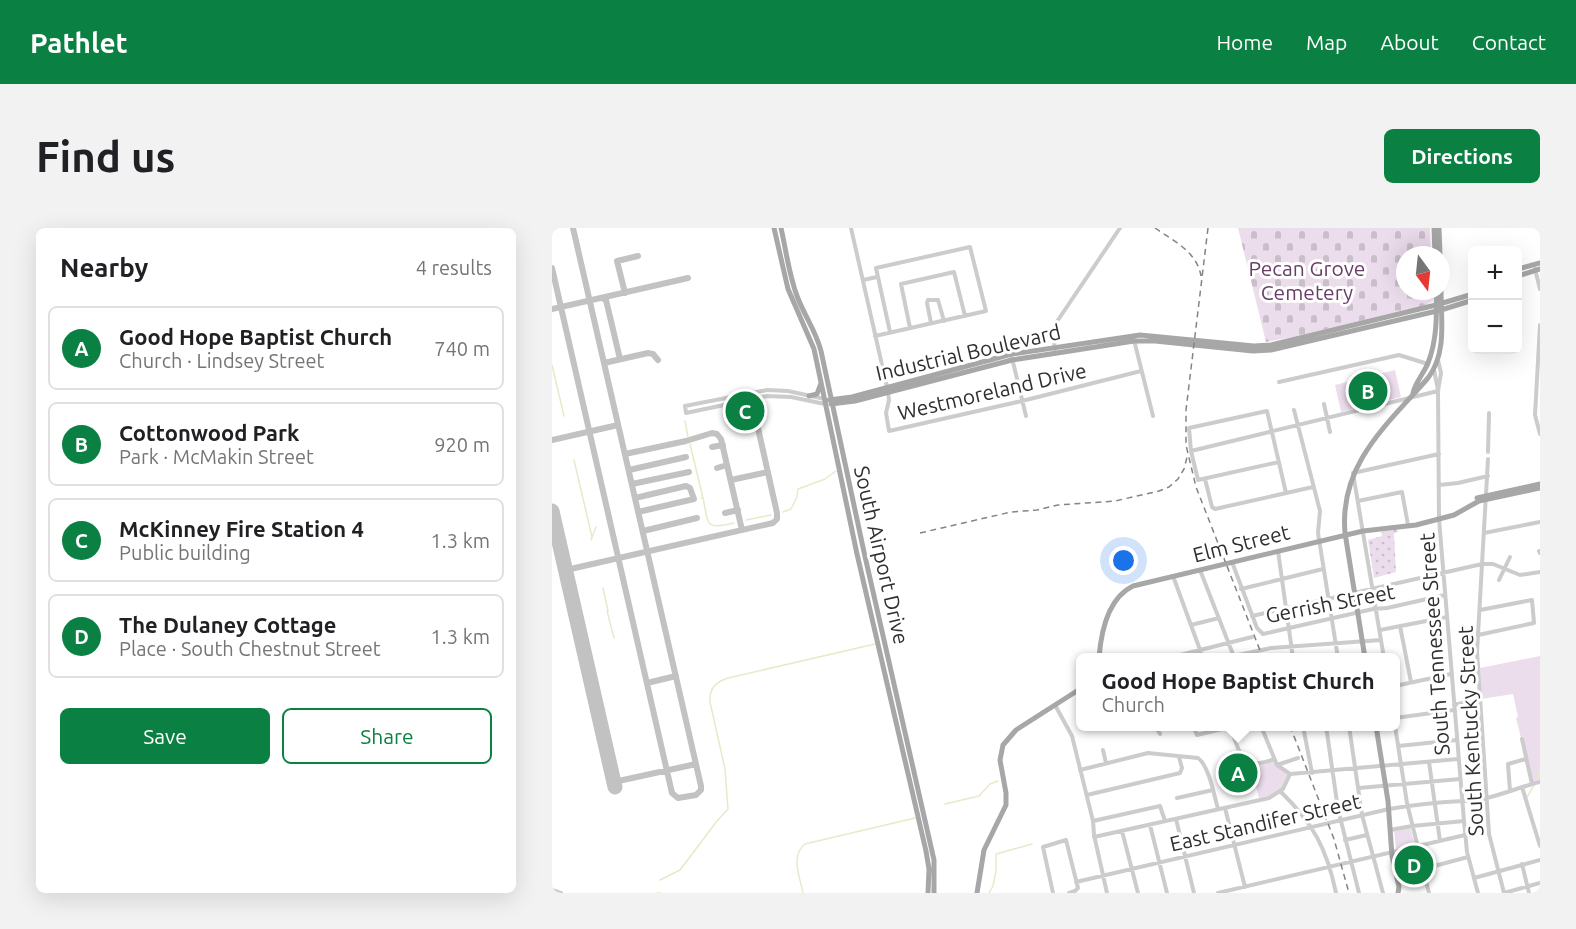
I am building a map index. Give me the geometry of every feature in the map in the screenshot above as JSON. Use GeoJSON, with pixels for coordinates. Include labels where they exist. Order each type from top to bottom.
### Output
{"type":"FeatureCollection","features":[{"type":"Feature","properties":{"kind":"main road","name":"South Airport Drive"},"geometry":{"type":"LineString","coordinates":[[774,228],[781,245]]}},
{"type":"Feature","properties":{"kind":"main road","name":"South Airport Drive"},"geometry":{"type":"LineString","coordinates":[[781,228],[781,245],[790,298],[817,350],[829,402],[926,851],[929,869],[928,893]]}},
{"type":"Feature","properties":{"kind":"main road"},"geometry":{"type":"LineString","coordinates":[[1434,228],[1435,246]]}},
{"type":"Feature","properties":{"kind":"main road"},"geometry":{"type":"LineString","coordinates":[[1439,228],[1440,246]]}},
{"type":"Feature","properties":{"kind":"main road"},"geometry":{"type":"LineString","coordinates":[[1522,269],[1537,267]]}},
{"type":"Feature","properties":{"kind":"main road"},"geometry":{"type":"LineString","coordinates":[[1522,274],[1537,267]]}},
{"type":"Feature","properties":{"kind":"main road"},"geometry":{"type":"LineString","coordinates":[[1439,307],[1468,296]]}},
{"type":"Feature","properties":{"kind":"main road"},"geometry":{"type":"LineString","coordinates":[[1439,300],[1440,353]]}},
{"type":"Feature","properties":{"kind":"main road"},"geometry":{"type":"LineString","coordinates":[[1439,307],[1468,301]]}},
{"type":"Feature","properties":{"kind":"main road","name":"Industrial Boulevard"},"geometry":{"type":"LineString","coordinates":[[1133,339],[1208,346],[1211,343],[1267,345],[1321,335],[1439,307]]}},
{"type":"Feature","properties":{"kind":"main road"},"geometry":{"type":"LineString","coordinates":[[1434,370],[1430,364],[1439,307]]}},
{"type":"Feature","properties":{"kind":"main road","name":"Industrial Boulevard"},"geometry":{"type":"LineString","coordinates":[[829,402],[853,402],[888,390],[1012,357],[1150,335],[1226,344]]}},
{"type":"Feature","properties":{"kind":"main road"},"geometry":{"type":"LineString","coordinates":[[1364,653],[1345,535],[1345,504],[1353,473],[1363,454],[1434,370],[1440,353],[1440,340],[1434,342]]}},
{"type":"Feature","properties":{"kind":"main road"},"geometry":{"type":"LineString","coordinates":[[1411,395],[1428,364],[1434,342]]}},
{"type":"Feature","properties":{"kind":"main road","name":"South Airport Drive"},"geometry":{"type":"LineString","coordinates":[[817,350],[822,382],[829,402]]}},
{"type":"Feature","properties":{"kind":"main road"},"geometry":{"type":"LineString","coordinates":[[1428,378],[1436,377]]}},
{"type":"Feature","properties":{"kind":"main road"},"geometry":{"type":"LineString","coordinates":[[809,396],[817,394],[822,382]]}},
{"type":"Feature","properties":{"kind":"main road","name":"Elm Street"},"geometry":{"type":"LineString","coordinates":[[1099,653],[1102,630],[1119,597],[1136,585],[1363,531],[1452,516],[1486,497],[1540,486]]}},
{"type":"Feature","properties":{"kind":"main road","name":"South Airport Drive"},"geometry":{"type":"LineString","coordinates":[[861,553],[934,860],[934,893]]}},
{"type":"Feature","properties":{"kind":"main road"},"geometry":{"type":"LineString","coordinates":[[977,893],[984,850],[1006,805],[1006,791],[1000,765],[1002,747],[1013,732],[1076,691]]}},
{"type":"Feature","properties":{"kind":"main road"},"geometry":{"type":"LineString","coordinates":[[1377,731],[1389,809],[1392,852],[1400,891]]}},
{"type":"Feature","properties":{"kind":"street"},"geometry":{"type":"LineString","coordinates":[[851,228],[888,390]]}},
{"type":"Feature","properties":{"kind":"street"},"geometry":{"type":"LineString","coordinates":[[1055,350],[1053,334],[1057,321],[1120,228]]}},
{"type":"Feature","properties":{"kind":"street"},"geometry":{"type":"LineString","coordinates":[[875,336],[890,333],[931,323],[944,321],[986,311],[970,247],[876,269],[890,333]]}},
{"type":"Feature","properties":{"kind":"street"},"geometry":{"type":"LineString","coordinates":[[1537,267],[1540,289]]}},
{"type":"Feature","properties":{"kind":"street"},"geometry":{"type":"LineString","coordinates":[[910,328],[901,284],[954,272],[965,316]]}},
{"type":"Feature","properties":{"kind":"street"},"geometry":{"type":"LineString","coordinates":[[862,280],[877,277]]}},
{"type":"Feature","properties":{"kind":"street"},"geometry":{"type":"LineString","coordinates":[[931,323],[926,303],[928,300],[938,300],[944,321]]}},
{"type":"Feature","properties":{"kind":"street"},"geometry":{"type":"LineString","coordinates":[[1540,325],[1535,415],[1540,434]]}},
{"type":"Feature","properties":{"kind":"street"},"geometry":{"type":"LineString","coordinates":[[1133,339],[1153,416]]}},
{"type":"Feature","properties":{"kind":"street"},"geometry":{"type":"LineString","coordinates":[[1279,382],[1399,354],[1428,364]]}},
{"type":"Feature","properties":{"kind":"street"},"geometry":{"type":"LineString","coordinates":[[1012,357],[1026,416]]}},
{"type":"Feature","properties":{"kind":"street","name":"South Tennessee Street"},"geometry":{"type":"LineString","coordinates":[[1438,360],[1441,373],[1438,391]]}},
{"type":"Feature","properties":{"kind":"street","name":"South Tennessee Street"},"geometry":{"type":"LineString","coordinates":[[1434,370],[1438,391],[1439,519],[1456,740],[1468,856],[1478,893]]}},
{"type":"Feature","properties":{"kind":"street","name":"Westmoreland Drive"},"geometry":{"type":"LineString","coordinates":[[888,390],[890,400],[886,415],[889,431],[1141,371]]}},
{"type":"Feature","properties":{"kind":"street","name":"Industrial Boulevard"},"geometry":{"type":"LineString","coordinates":[[767,390],[809,396],[829,402],[768,396],[686,413],[685,406],[767,390]]}},
{"type":"Feature","properties":{"kind":"street"},"geometry":{"type":"LineString","coordinates":[[1191,451],[1273,432],[1411,395],[1438,391]]}},
{"type":"Feature","properties":{"kind":"street"},"geometry":{"type":"LineString","coordinates":[[1324,404],[1330,432]]}},
{"type":"Feature","properties":{"kind":"street"},"geometry":{"type":"LineString","coordinates":[[1294,410],[1321,516],[1318,526],[1319,541],[1337,653]]}},
{"type":"Feature","properties":{"kind":"street"},"geometry":{"type":"LineString","coordinates":[[1279,462],[1201,480],[1198,478],[1191,451],[1189,428],[1268,411],[1286,493]]}},
{"type":"Feature","properties":{"kind":"street"},"geometry":{"type":"LineString","coordinates":[[1488,452],[1489,413]]}},
{"type":"Feature","properties":{"kind":"street"},"geometry":{"type":"LineString","coordinates":[[1383,653],[1353,473],[1439,454]]}},
{"type":"Feature","properties":{"kind":"street","name":"South Kentucky Street"},"geometry":{"type":"LineString","coordinates":[[1488,459],[1477,652],[1489,834],[1504,893]]}},
{"type":"Feature","properties":{"kind":"street"},"geometry":{"type":"LineString","coordinates":[[1438,485],[1488,476]]}},
{"type":"Feature","properties":{"kind":"street"},"geometry":{"type":"LineString","coordinates":[[1205,479],[1213,509],[1313,487]]}},
{"type":"Feature","properties":{"kind":"street"},"geometry":{"type":"LineString","coordinates":[[1359,501],[1402,492],[1408,525]]}},
{"type":"Feature","properties":{"kind":"street"},"geometry":{"type":"LineString","coordinates":[[1484,533],[1540,522]]}},
{"type":"Feature","properties":{"kind":"street"},"geometry":{"type":"LineString","coordinates":[[1278,551],[1293,653]]}},
{"type":"Feature","properties":{"kind":"street"},"geometry":{"type":"LineString","coordinates":[[1499,580],[1510,557]]}},
{"type":"Feature","properties":{"kind":"street"},"geometry":{"type":"LineString","coordinates":[[1232,561],[1252,616],[1482,564],[1493,564],[1520,576],[1540,572]]}},
{"type":"Feature","properties":{"kind":"street"},"geometry":{"type":"LineString","coordinates":[[1241,589],[1323,569]]}},
{"type":"Feature","properties":{"kind":"street"},"geometry":{"type":"LineString","coordinates":[[1200,570],[1233,653]]}},
{"type":"Feature","properties":{"kind":"street"},"geometry":{"type":"LineString","coordinates":[[1173,576],[1201,653]]}},
{"type":"Feature","properties":{"kind":"street","name":"Gerrish Street"},"geometry":{"type":"LineString","coordinates":[[1252,616],[1257,628],[1263,634],[1445,595]]}},
{"type":"Feature","properties":{"kind":"street"},"geometry":{"type":"LineString","coordinates":[[1478,634],[1534,623],[1532,600],[1480,610]]}},
{"type":"Feature","properties":{"kind":"street"},"geometry":{"type":"LineString","coordinates":[[1380,630],[1447,617]]}},
{"type":"Feature","properties":{"kind":"street"},"geometry":{"type":"LineString","coordinates":[[1191,625],[1219,618]]}},
{"type":"Feature","properties":{"kind":"street"},"geometry":{"type":"LineString","coordinates":[[1400,626],[1411,682]]}},
{"type":"Feature","properties":{"kind":"street"},"geometry":{"type":"LineString","coordinates":[[1186,653],[1252,637]]}},
{"type":"Feature","properties":{"kind":"street"},"geometry":{"type":"LineString","coordinates":[[1249,653],[1260,650],[1381,640]]}},
{"type":"Feature","properties":{"kind":"street"},"geometry":{"type":"LineString","coordinates":[[1400,685],[1451,674]]}},
{"type":"Feature","properties":{"kind":"street"},"geometry":{"type":"LineString","coordinates":[[1400,717],[1454,707],[1480,699]]}},
{"type":"Feature","properties":{"kind":"street"},"geometry":{"type":"LineString","coordinates":[[1054,705],[1072,736],[1093,821],[1094,837],[1107,893]]}},
{"type":"Feature","properties":{"kind":"street"},"geometry":{"type":"LineString","coordinates":[[1195,731],[1197,735],[1214,731]]}},
{"type":"Feature","properties":{"kind":"street"},"geometry":{"type":"LineString","coordinates":[[1232,731],[1246,761],[1258,765],[1274,759]]}},
{"type":"Feature","properties":{"kind":"street"},"geometry":{"type":"LineString","coordinates":[[1263,731],[1277,765],[1290,774],[1458,759]]}},
{"type":"Feature","properties":{"kind":"street"},"geometry":{"type":"LineString","coordinates":[[1304,731],[1312,773]]}},
{"type":"Feature","properties":{"kind":"street"},"geometry":{"type":"LineString","coordinates":[[1327,731],[1340,820],[1359,893]]}},
{"type":"Feature","properties":{"kind":"street"},"geometry":{"type":"LineString","coordinates":[[1350,731],[1362,815],[1383,893]]}},
{"type":"Feature","properties":{"kind":"street"},"geometry":{"type":"LineString","coordinates":[[1396,731],[1407,806],[1429,893]]}},
{"type":"Feature","properties":{"kind":"street"},"geometry":{"type":"LineString","coordinates":[[1522,738],[1532,784]]}},
{"type":"Feature","properties":{"kind":"street"},"geometry":{"type":"LineString","coordinates":[[1398,746],[1456,740]]}},
{"type":"Feature","properties":{"kind":"street"},"geometry":{"type":"LineString","coordinates":[[1103,750],[1106,763]]}},
{"type":"Feature","properties":{"kind":"street"},"geometry":{"type":"LineString","coordinates":[[1080,770],[1134,754],[1148,753],[1201,760],[1210,778],[1218,809]]}},
{"type":"Feature","properties":{"kind":"street"},"geometry":{"type":"LineString","coordinates":[[1087,795],[1180,773],[1182,768],[1179,756]]}},
{"type":"Feature","properties":{"kind":"street"},"geometry":{"type":"LineString","coordinates":[[1277,765],[1298,758]]}},
{"type":"Feature","properties":{"kind":"street"},"geometry":{"type":"LineString","coordinates":[[1510,791],[1507,765],[1526,759]]}},
{"type":"Feature","properties":{"kind":"street"},"geometry":{"type":"LineString","coordinates":[[1430,762],[1440,841]]}},
{"type":"Feature","properties":{"kind":"street"},"geometry":{"type":"LineString","coordinates":[[1094,837],[1269,798],[1281,792],[1290,774]]}},
{"type":"Feature","properties":{"kind":"street"},"geometry":{"type":"LineString","coordinates":[[1359,788],[1460,779]]}},
{"type":"Feature","properties":{"kind":"street","name":"East Standifer Street"},"geometry":{"type":"LineString","coordinates":[[1076,882],[1389,809],[1462,802],[1540,782]]}},
{"type":"Feature","properties":{"kind":"street"},"geometry":{"type":"LineString","coordinates":[[1522,787],[1540,846]]}},
{"type":"Feature","properties":{"kind":"street"},"geometry":{"type":"LineString","coordinates":[[1177,798],[1213,790]]}},
{"type":"Feature","properties":{"kind":"street"},"geometry":{"type":"LineString","coordinates":[[1281,792],[1311,826],[1322,844],[1336,893]]}},
{"type":"Feature","properties":{"kind":"street"},"geometry":{"type":"LineString","coordinates":[[1093,821],[1160,806],[1165,821]]}},
{"type":"Feature","properties":{"kind":"street"},"geometry":{"type":"LineString","coordinates":[[1225,808],[1245,887]]}},
{"type":"Feature","properties":{"kind":"street"},"geometry":{"type":"LineString","coordinates":[[1176,819],[1194,893]]}},
{"type":"Feature","properties":{"kind":"street"},"geometry":{"type":"LineString","coordinates":[[1390,831],[1412,826],[1464,821]]}},
{"type":"Feature","properties":{"kind":"street"},"geometry":{"type":"LineString","coordinates":[[1150,825],[1167,893]]}},
{"type":"Feature","properties":{"kind":"street"},"geometry":{"type":"LineString","coordinates":[[1122,831],[1138,893]]}},
{"type":"Feature","properties":{"kind":"street"},"geometry":{"type":"LineString","coordinates":[[1345,840],[1367,835]]}},
{"type":"Feature","properties":{"kind":"street"},"geometry":{"type":"LineString","coordinates":[[1218,893],[1239,891],[1245,887],[1465,835]]}},
{"type":"Feature","properties":{"kind":"street"},"geometry":{"type":"LineString","coordinates":[[1053,893],[1044,846],[1066,840],[1077,890],[1069,893]]}},
{"type":"Feature","properties":{"kind":"street"},"geometry":{"type":"LineString","coordinates":[[1423,869],[1468,856]]}},
{"type":"Feature","properties":{"kind":"street"},"geometry":{"type":"LineString","coordinates":[[1474,878],[1538,860]]}},
{"type":"Feature","properties":{"kind":"street"},"geometry":{"type":"LineString","coordinates":[[1522,864],[1529,893]]}},
{"type":"Feature","properties":{"kind":"street"},"geometry":{"type":"LineString","coordinates":[[1504,893],[1540,883]]}},
{"type":"Feature","properties":{"kind":"street"},"geometry":{"type":"LineString","coordinates":[[552,890],[561,893]]}},
{"type":"Feature","properties":{"kind":"green space","name":"Pecan Grove Cemetery"},"geometry":{"type":"Polygon","coordinates":[[[1238,228],[1430,228],[1431,246],[1396,246],[1396,300],[1433,301],[1426,305],[1266,342],[1238,228]]]}},
{"type":"Feature","properties":{"kind":"green space"},"geometry":{"type":"Polygon","coordinates":[[[1395,370],[1401,397],[1341,412],[1335,385],[1395,370]]]}},
{"type":"Feature","properties":{"kind":"green space"},"geometry":{"type":"Polygon","coordinates":[[[1397,529],[1398,532],[1394,533],[1396,572],[1374,578],[1368,540],[1382,536],[1381,532],[1397,529]]]}},
{"type":"Feature","properties":{"kind":"green space"},"geometry":{"type":"Polygon","coordinates":[[[1540,656],[1540,780],[1532,782],[1516,718],[1518,717],[1513,694],[1481,699],[1480,668],[1540,656]]]}},
{"type":"Feature","properties":{"kind":"green space"},"geometry":{"type":"Polygon","coordinates":[[[1273,761],[1288,775],[1284,785],[1278,791],[1259,798],[1255,781],[1255,766],[1273,761]]]}},
{"type":"Feature","properties":{"kind":"green space"},"geometry":{"type":"Polygon","coordinates":[[[1410,827],[1421,868],[1399,874],[1394,831],[1410,827]]]}},
{"type":"Feature","properties":{"kind":"waterway"},"geometry":{"type":"LineString","coordinates":[[552,365],[564,416]]}},
{"type":"Feature","properties":{"kind":"waterway"},"geometry":{"type":"LineString","coordinates":[[685,421],[688,437]]}},
{"type":"Feature","properties":{"kind":"waterway"},"geometry":{"type":"LineString","coordinates":[[690,444],[703,498]]}},
{"type":"Feature","properties":{"kind":"waterway"},"geometry":{"type":"LineString","coordinates":[[574,460],[592,537]]}},
{"type":"Feature","properties":{"kind":"waterway"},"geometry":{"type":"LineString","coordinates":[[783,512],[791,509],[798,489],[825,479],[836,471]]}},
{"type":"Feature","properties":{"kind":"waterway"},"geometry":{"type":"LineString","coordinates":[[701,498],[703,498],[710,523],[717,526],[734,523]]}},
{"type":"Feature","properties":{"kind":"waterway"},"geometry":{"type":"LineString","coordinates":[[746,520],[771,515]]}},
{"type":"Feature","properties":{"kind":"waterway"},"geometry":{"type":"LineString","coordinates":[[591,540],[596,527]]}},
{"type":"Feature","properties":{"kind":"waterway"},"geometry":{"type":"LineString","coordinates":[[603,588],[608,611]]}},
{"type":"Feature","properties":{"kind":"waterway"},"geometry":{"type":"LineString","coordinates":[[607,611],[614,638]]}},
{"type":"Feature","properties":{"kind":"waterway"},"geometry":{"type":"LineString","coordinates":[[660,880],[680,870],[728,809],[725,769],[710,702],[714,686],[728,678],[875,644]]}},
{"type":"Feature","properties":{"kind":"waterway"},"geometry":{"type":"LineString","coordinates":[[1538,780],[1540,766]]}},
{"type":"Feature","properties":{"kind":"waterway"},"geometry":{"type":"LineString","coordinates":[[945,804],[979,796],[990,784],[998,781]]}},
{"type":"Feature","properties":{"kind":"waterway"},"geometry":{"type":"LineString","coordinates":[[1527,797],[1533,787]]}},
{"type":"Feature","properties":{"kind":"waterway"},"geometry":{"type":"LineString","coordinates":[[803,893],[797,861],[800,849],[805,844],[915,818]]}},
{"type":"Feature","properties":{"kind":"waterway"},"geometry":{"type":"LineString","coordinates":[[989,893],[996,871],[996,854],[1032,844]]}},
{"type":"Feature","properties":{"kind":"taxiway"},"geometry":{"type":"LineString","coordinates":[[552,268],[672,793],[678,798],[696,795],[701,790],[701,786],[573,228]]}},
{"type":"Feature","properties":{"kind":"taxiway"},"geometry":{"type":"LineString","coordinates":[[625,293],[617,261],[638,256]]}},
{"type":"Feature","properties":{"kind":"taxiway"},"geometry":{"type":"LineString","coordinates":[[552,309],[688,278]]}},
{"type":"Feature","properties":{"kind":"taxiway"},"geometry":{"type":"LineString","coordinates":[[602,298],[606,300],[620,359]]}},
{"type":"Feature","properties":{"kind":"taxiway"},"geometry":{"type":"LineString","coordinates":[[604,363],[648,353],[653,354],[658,360]]}},
{"type":"Feature","properties":{"kind":"taxiway"},"geometry":{"type":"LineString","coordinates":[[552,440],[618,425]]}},
{"type":"Feature","properties":{"kind":"taxiway"},"geometry":{"type":"LineString","coordinates":[[566,570],[773,523],[777,519],[777,513],[758,428]]}},
{"type":"Feature","properties":{"kind":"taxiway"},"geometry":{"type":"LineString","coordinates":[[625,454],[712,433],[717,434],[721,439],[742,530]]}},
{"type":"Feature","properties":{"kind":"taxiway"},"geometry":{"type":"LineString","coordinates":[[712,447],[723,445]]}},
{"type":"Feature","properties":{"kind":"taxiway"},"geometry":{"type":"LineString","coordinates":[[629,470],[686,457]]}},
{"type":"Feature","properties":{"kind":"taxiway"},"geometry":{"type":"LineString","coordinates":[[717,468],[727,465]]}},
{"type":"Feature","properties":{"kind":"taxiway"},"geometry":{"type":"LineString","coordinates":[[632,484],[689,472]]}},
{"type":"Feature","properties":{"kind":"taxiway"},"geometry":{"type":"LineString","coordinates":[[731,480],[768,472]]}},
{"type":"Feature","properties":{"kind":"taxiway"},"geometry":{"type":"LineString","coordinates":[[635,498],[686,486],[690,488],[694,499],[638,512]]}},
{"type":"Feature","properties":{"kind":"taxiway"},"geometry":{"type":"LineString","coordinates":[[725,513],[738,510]]}},
{"type":"Feature","properties":{"kind":"taxiway"},"geometry":{"type":"LineString","coordinates":[[643,531],[697,518]]}},
{"type":"Feature","properties":{"kind":"taxiway"},"geometry":{"type":"LineString","coordinates":[[647,683],[676,676]]}},
{"type":"Feature","properties":{"kind":"taxiway"},"geometry":{"type":"LineString","coordinates":[[614,782],[696,764]]}},
{"type":"Feature","properties":{"kind":"runway"},"geometry":{"type":"LineString","coordinates":[[552,511],[615,787]]}},
{"type":"Feature","properties":{"kind":"railway"},"geometry":{"type":"LineString","coordinates":[[1155,228],[1190,254],[1201,276]]}},
{"type":"Feature","properties":{"kind":"railway"},"geometry":{"type":"LineString","coordinates":[[1208,228],[1186,410],[1186,445],[1196,487],[1261,653]]}},
{"type":"Feature","properties":{"kind":"railway"},"geometry":{"type":"LineString","coordinates":[[920,533],[1011,512],[1037,510],[1058,505],[1115,501],[1159,491],[1169,487],[1178,479],[1187,457]]}},
{"type":"Feature","properties":{"kind":"railway"},"geometry":{"type":"LineString","coordinates":[[1292,731],[1334,839],[1349,893]]}},
{"type":"Feature","properties":{"kind":"place","name":"Cottonwood Park"},"geometry":{"type":"Point","coordinates":[1368,391]}},
{"type":"Feature","properties":{"kind":"place","name":"McKinney Fire Station 4"},"geometry":{"type":"Point","coordinates":[745,411]}},
{"type":"Feature","properties":{"kind":"place","name":"Good Hope Baptist Church"},"geometry":{"type":"Point","coordinates":[1238,773]}},
{"type":"Feature","properties":{"kind":"place","name":"The Dulaney Cottage"},"geometry":{"type":"Point","coordinates":[1414,865]}}]}
